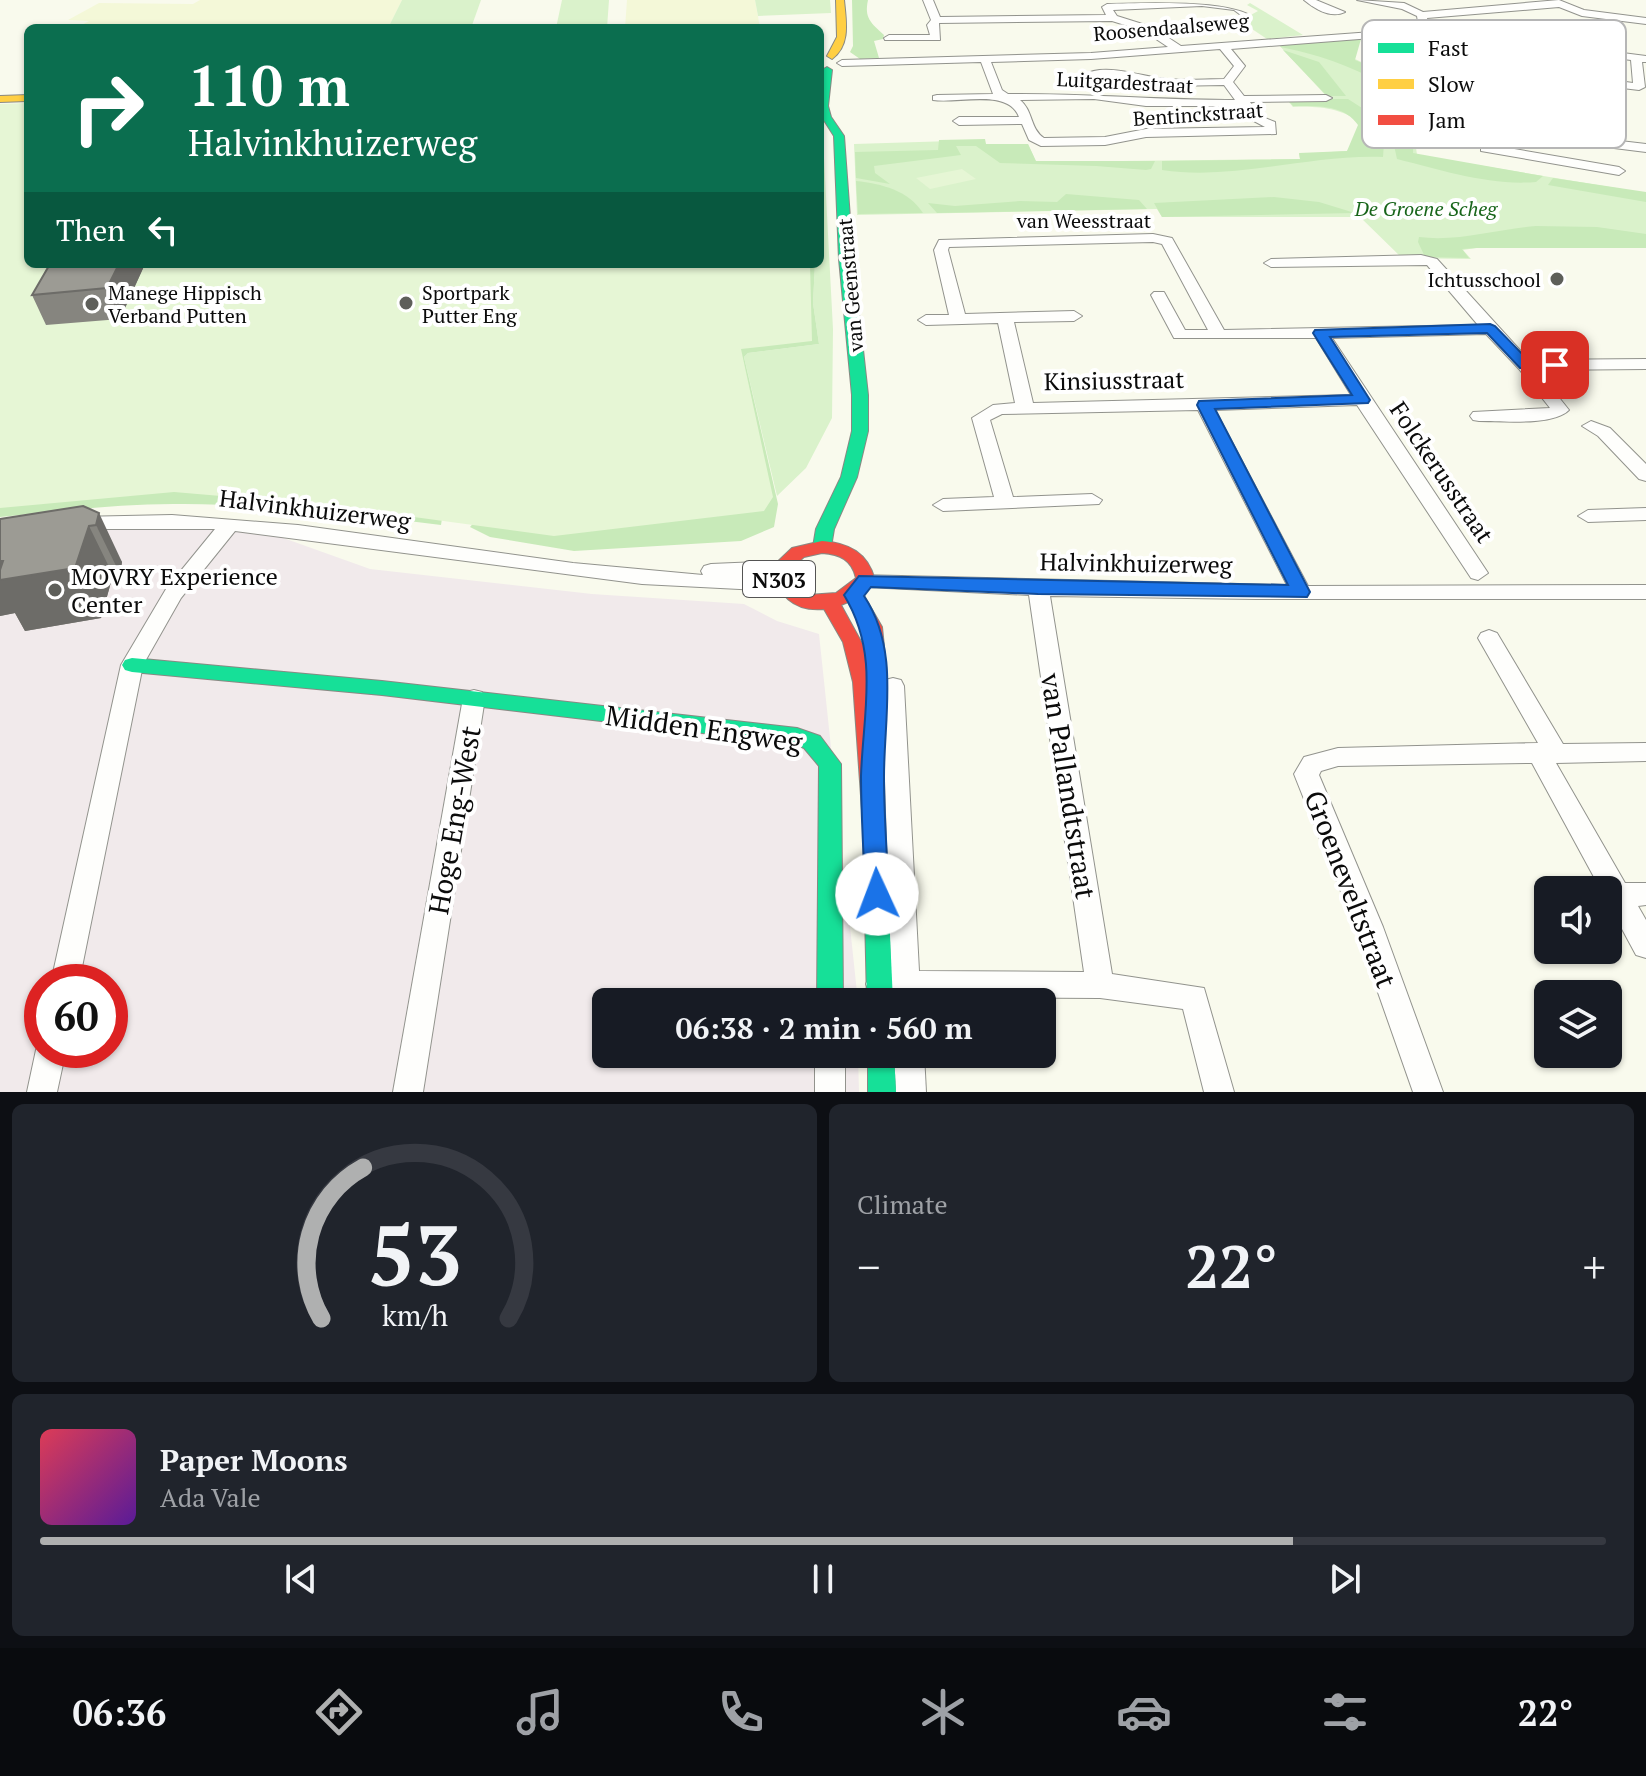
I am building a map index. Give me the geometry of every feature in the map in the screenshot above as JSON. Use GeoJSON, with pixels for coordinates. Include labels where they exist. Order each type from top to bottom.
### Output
{"type":"FeatureCollection","features":[{"type":"Feature","properties":{"kind":"main road","name":"van Geenstraat"},"geometry":{"type":"LineString","coordinates":[[827,62],[841,29],[840,0]]}},
{"type":"Feature","properties":{"kind":"main road"},"geometry":{"type":"LineString","coordinates":[[0,99],[24,98]]}},
{"type":"Feature","properties":{"kind":"main road","name":"van Geenstraat"},"geometry":{"type":"LineString","coordinates":[[824,107],[826,117],[839,136],[846,259],[860,395],[860,431],[849,477],[847,521],[831,548]]}},
{"type":"Feature","properties":{"kind":"main road","name":"N303"},"geometry":{"type":"LineString","coordinates":[[860,588],[831,604],[802,601],[780,576],[787,558],[799,550],[831,548],[859,559],[866,569],[860,588],[876,644],[877,723],[872,775]]}},
{"type":"Feature","properties":{"kind":"main road","name":"N303"},"geometry":{"type":"LineString","coordinates":[[831,604],[844,622],[859,662],[893,988]]}},
{"type":"Feature","properties":{"kind":"main road","name":"Hoge Eng-West"},"geometry":{"type":"LineString","coordinates":[[132,665],[253,674],[474,698]]}},
{"type":"Feature","properties":{"kind":"main road","name":"Midden Engweg"},"geometry":{"type":"LineString","coordinates":[[474,698],[797,736],[812,742],[830,764],[830,988]]}},
{"type":"Feature","properties":{"kind":"main road"},"geometry":{"type":"LineString","coordinates":[[881,1068],[882,1092]]}},
{"type":"Feature","properties":{"kind":"street"},"geometry":{"type":"LineString","coordinates":[[928,0],[936,20]]}},
{"type":"Feature","properties":{"kind":"street"},"geometry":{"type":"LineString","coordinates":[[1237,8],[1248,0]]}},
{"type":"Feature","properties":{"kind":"street"},"geometry":{"type":"LineString","coordinates":[[1309,0],[1328,11],[1340,12]]}},
{"type":"Feature","properties":{"kind":"street"},"geometry":{"type":"LineString","coordinates":[[1362,0],[1404,6],[1422,15],[1556,2],[1582,13],[1646,21]]}},
{"type":"Feature","properties":{"kind":"street"},"geometry":{"type":"LineString","coordinates":[[1104,3],[1113,18]]}},
{"type":"Feature","properties":{"kind":"street"},"geometry":{"type":"LineString","coordinates":[[1104,3],[1202,3],[1237,8],[1246,16]]}},
{"type":"Feature","properties":{"kind":"street"},"geometry":{"type":"LineString","coordinates":[[1422,15],[1423,20]]}},
{"type":"Feature","properties":{"kind":"street"},"geometry":{"type":"LineString","coordinates":[[936,20],[1113,18],[1151,30],[1178,49]]}},
{"type":"Feature","properties":{"kind":"street"},"geometry":{"type":"LineString","coordinates":[[889,38],[936,38],[932,25],[936,20]]}},
{"type":"Feature","properties":{"kind":"street","name":"Roosendaalseweg"},"geometry":{"type":"LineString","coordinates":[[827,62],[985,60],[1362,36]]}},
{"type":"Feature","properties":{"kind":"street","name":"Bentinckstraat"},"geometry":{"type":"LineString","coordinates":[[985,60],[997,92],[1020,105],[1033,137],[1048,142],[1105,141],[1146,133],[1272,131],[1271,125],[1256,118],[1227,82],[1240,66],[1222,45]]}},
{"type":"Feature","properties":{"kind":"street"},"geometry":{"type":"LineString","coordinates":[[1641,59],[1642,87]]}},
{"type":"Feature","properties":{"kind":"street"},"geometry":{"type":"LineString","coordinates":[[1089,75],[1117,75],[1168,83],[1227,82]]}},
{"type":"Feature","properties":{"kind":"street","name":"Luitgardestraat"},"geometry":{"type":"LineString","coordinates":[[937,98],[1094,96],[1146,103],[1326,98]]}},
{"type":"Feature","properties":{"kind":"street"},"geometry":{"type":"LineString","coordinates":[[959,121],[1027,120]]}},
{"type":"Feature","properties":{"kind":"street"},"geometry":{"type":"LineString","coordinates":[[1626,146],[1646,148]]}},
{"type":"Feature","properties":{"kind":"street"},"geometry":{"type":"LineString","coordinates":[[1485,148],[1619,171]]}},
{"type":"Feature","properties":{"kind":"street"},"geometry":{"type":"LineString","coordinates":[[1547,160],[1548,148]]}},
{"type":"Feature","properties":{"kind":"street","name":"van Weesstraat"},"geometry":{"type":"LineString","coordinates":[[958,318],[941,250],[944,243],[1153,238],[1167,241],[1218,333]]}},
{"type":"Feature","properties":{"kind":"street"},"geometry":{"type":"LineString","coordinates":[[1271,263],[1421,259],[1432,262],[1525,365],[1564,414],[1479,416]]}},
{"type":"Feature","properties":{"kind":"street"},"geometry":{"type":"LineString","coordinates":[[1159,295],[1180,335],[1490,329]]}},
{"type":"Feature","properties":{"kind":"street"},"geometry":{"type":"LineString","coordinates":[[926,320],[1074,316]]}},
{"type":"Feature","properties":{"kind":"street","name":"Kinsiusstraat"},"geometry":{"type":"LineString","coordinates":[[1005,317],[1025,408]]}},
{"type":"Feature","properties":{"kind":"street","name":"Folckerusstraat"},"geometry":{"type":"LineString","coordinates":[[1321,333],[1478,573]]}},
{"type":"Feature","properties":{"kind":"street"},"geometry":{"type":"LineString","coordinates":[[1525,365],[1646,364]]}},
{"type":"Feature","properties":{"kind":"street","name":"Kinsiusstraat"},"geometry":{"type":"LineString","coordinates":[[1005,503],[981,418],[999,409],[1362,400]]}},
{"type":"Feature","properties":{"kind":"street"},"geometry":{"type":"LineString","coordinates":[[1204,405],[1301,592]]}},
{"type":"Feature","properties":{"kind":"street"},"geometry":{"type":"LineString","coordinates":[[1591,426],[1604,432],[1646,475]]}},
{"type":"Feature","properties":{"kind":"street"},"geometry":{"type":"LineString","coordinates":[[943,505],[1092,500]]}},
{"type":"Feature","properties":{"kind":"street"},"geometry":{"type":"LineString","coordinates":[[1588,516],[1646,514]]}},
{"type":"Feature","properties":{"kind":"street"},"geometry":{"type":"LineString","coordinates":[[69,964],[132,665],[173,594],[230,524]]}},
{"type":"Feature","properties":{"kind":"street","name":"Halvinkhuizerweg"},"geometry":{"type":"LineString","coordinates":[[62,525],[230,524],[388,542],[665,582],[780,576]]}},
{"type":"Feature","properties":{"kind":"street","name":"Halvinkhuizerweg"},"geometry":{"type":"LineString","coordinates":[[860,588],[1646,592]]}},
{"type":"Feature","properties":{"kind":"street","name":"van Pallandtstraat"},"geometry":{"type":"LineString","coordinates":[[1038,588],[1100,985]]}},
{"type":"Feature","properties":{"kind":"street"},"geometry":{"type":"LineString","coordinates":[[1489,638],[1608,876]]}},
{"type":"Feature","properties":{"kind":"street"},"geometry":{"type":"LineString","coordinates":[[893,686],[893,988]]}},
{"type":"Feature","properties":{"kind":"street","name":"Hoge Eng-West"},"geometry":{"type":"LineString","coordinates":[[408,1092],[474,698]]}},
{"type":"Feature","properties":{"kind":"street","name":"Groeneveltstraat"},"geometry":{"type":"LineString","coordinates":[[1428,1092],[1369,927],[1306,774],[1313,764],[1338,757],[1646,752]]}},
{"type":"Feature","properties":{"kind":"street"},"geometry":{"type":"LineString","coordinates":[[1622,895],[1646,894]]}},
{"type":"Feature","properties":{"kind":"street"},"geometry":{"type":"LineString","coordinates":[[1622,902],[1646,946]]}},
{"type":"Feature","properties":{"kind":"street"},"geometry":{"type":"LineString","coordinates":[[1022,988],[1100,985],[1194,997],[1219,1092]]}},
{"type":"Feature","properties":{"kind":"street"},"geometry":{"type":"LineString","coordinates":[[42,1092],[47,1068]]}},
{"type":"Feature","properties":{"kind":"street"},"geometry":{"type":"LineString","coordinates":[[830,1068],[830,1092]]}},
{"type":"Feature","properties":{"kind":"street"},"geometry":{"type":"LineString","coordinates":[[910,1068],[911,1092]]}},
{"type":"Feature","properties":{"kind":"shaded area"},"geometry":{"type":"Polygon","coordinates":[[[250,526],[370,569],[592,594],[744,604],[777,621],[819,634],[857,988],[592,988],[592,1068],[858,1068],[859,1092],[0,1092],[0,544],[81,527],[250,526]]]}},
{"type":"Feature","properties":{"kind":"green space"},"geometry":{"type":"Polygon","coordinates":[[[200,0],[402,0],[390,24],[83,24],[89,21],[68,20],[99,3],[193,4],[200,0]]]}},
{"type":"Feature","properties":{"kind":"green space"},"geometry":{"type":"Polygon","coordinates":[[[402,0],[481,0],[472,24],[390,24],[402,0]]]}},
{"type":"Feature","properties":{"kind":"green space"},"geometry":{"type":"Polygon","coordinates":[[[562,0],[609,0],[607,24],[557,24],[562,0]]]}},
{"type":"Feature","properties":{"kind":"green space"},"geometry":{"type":"Polygon","coordinates":[[[627,0],[755,0],[759,24],[625,24],[627,0]]]}},
{"type":"Feature","properties":{"kind":"green space"},"geometry":{"type":"Polygon","coordinates":[[[755,0],[830,0],[831,13],[758,16],[755,0]]]}},
{"type":"Feature","properties":{"kind":"green space"},"geometry":{"type":"Polygon","coordinates":[[[852,0],[868,0],[870,20],[884,35],[883,39],[874,41],[879,58],[860,59],[850,52],[853,46],[852,0]]]}},
{"type":"Feature","properties":{"kind":"green space"},"geometry":{"type":"Polygon","coordinates":[[[1250,3],[1303,35],[1267,39],[1246,25],[1249,16],[1258,11],[1247,5],[1250,3]]]}},
{"type":"Feature","properties":{"kind":"green space"},"geometry":{"type":"Polygon","coordinates":[[[1361,39],[1355,60],[1362,63],[1362,73],[1281,47],[1277,43],[1361,39]]]}},
{"type":"Feature","properties":{"kind":"green space","name":"De Groene Scheg"},"geometry":{"type":"Polygon","coordinates":[[[1277,43],[1362,62],[1362,124],[1331,109],[1293,107],[1287,100],[1329,99],[1277,43]]]}},
{"type":"Feature","properties":{"kind":"green space"},"geometry":{"type":"Polygon","coordinates":[[[1283,50],[1319,62],[1346,96],[1327,96],[1283,50]]]}},
{"type":"Feature","properties":{"kind":"green space"},"geometry":{"type":"Polygon","coordinates":[[[1287,99],[1348,99],[1362,108],[1362,148],[1384,148],[1383,157],[1328,159],[1217,172],[1162,170],[1162,161],[1300,159],[1299,153],[1347,151],[1358,125],[1352,118],[1329,108],[1293,106],[1287,99]]]}},
{"type":"Feature","properties":{"kind":"green space","name":"Sportpark Putter Eng"},"geometry":{"type":"Polygon","coordinates":[[[24,103],[24,268],[810,268],[812,341],[741,349],[773,497],[764,511],[554,536],[325,505],[174,492],[0,508],[0,104],[24,103]]]}},
{"type":"Feature","properties":{"kind":"green space","name":"De Groene Scheg"},"geometry":{"type":"Polygon","coordinates":[[[1362,130],[1362,148],[1416,148],[1417,155],[1646,193],[1646,248],[1476,248],[1463,250],[1471,259],[1402,258],[1360,217],[1162,217],[1157,209],[857,215],[854,144],[984,140],[986,145],[1028,144],[1036,162],[1300,159],[1299,154],[1347,151],[1362,130]]]}},
{"type":"Feature","properties":{"kind":"green space"},"geometry":{"type":"Polygon","coordinates":[[[985,139],[986,144],[1028,144],[1036,161],[1155,161],[1151,169],[1146,170],[1000,163],[976,146],[956,146],[961,155],[874,166],[875,173],[890,184],[856,178],[855,152],[938,150],[939,140],[985,139]]]}},
{"type":"Feature","properties":{"kind":"green space"},"geometry":{"type":"Polygon","coordinates":[[[1395,148],[1413,148],[1413,153],[1543,176],[1536,182],[1501,182],[1397,159],[1395,148]]]}},
{"type":"Feature","properties":{"kind":"green space"},"geometry":{"type":"Polygon","coordinates":[[[824,158],[833,329],[832,418],[806,468],[777,496],[744,357],[748,353],[819,344],[813,303],[815,268],[824,268],[824,158]]]}},
{"type":"Feature","properties":{"kind":"green space"},"geometry":{"type":"Polygon","coordinates":[[[962,169],[976,179],[930,189],[916,178],[962,169]]]}},
{"type":"Feature","properties":{"kind":"green space"},"geometry":{"type":"Polygon","coordinates":[[[1553,178],[1646,192],[1646,202],[1548,185],[1553,178]]]}},
{"type":"Feature","properties":{"kind":"green space"},"geometry":{"type":"Polygon","coordinates":[[[856,181],[894,190],[910,199],[923,213],[858,214],[856,181]]]}},
{"type":"Feature","properties":{"kind":"green space"},"geometry":{"type":"Polygon","coordinates":[[[1066,194],[1139,200],[1147,209],[937,213],[928,203],[955,206],[1020,201],[1057,202],[1066,194]]]}},
{"type":"Feature","properties":{"kind":"green space"},"geometry":{"type":"Polygon","coordinates":[[[1274,197],[1319,202],[1355,213],[1162,217],[1154,203],[1274,197]]]}},
{"type":"Feature","properties":{"kind":"green space"},"geometry":{"type":"Polygon","coordinates":[[[1536,226],[1597,227],[1646,234],[1646,248],[1477,248],[1462,249],[1469,258],[1425,257],[1418,242],[1419,237],[1463,237],[1536,226]]]}},
{"type":"Feature","properties":{"kind":"green space"},"geometry":{"type":"Polygon","coordinates":[[[802,268],[815,268],[813,303],[819,344],[748,353],[744,357],[778,504],[774,527],[741,541],[574,551],[490,537],[470,527],[477,519],[731,346],[802,268]]]}},
{"type":"Feature","properties":{"kind":"green space"},"geometry":{"type":"Polygon","coordinates":[[[221,483],[443,512],[441,525],[313,511],[184,504],[115,506],[0,517],[0,503],[221,483]]]}},
{"type":"Feature","properties":{"kind":"building"},"geometry":{"type":"Polygon","coordinates":[[[48,268],[117,268],[107,288],[32,295],[48,268]]]}},
{"type":"Feature","properties":{"kind":"building"},"geometry":{"type":"Polygon","coordinates":[[[83,506],[99,513],[96,525],[89,526],[75,568],[0,580],[3,561],[0,561],[0,519],[83,506]]]}},
{"type":"Feature","properties":{"kind":"traffic: fast"},"geometry":{"type":"LineString","coordinates":[[824,97],[827,70]]}},
{"type":"Feature","properties":{"kind":"traffic: fast"},"geometry":{"type":"LineString","coordinates":[[822,547],[825,529],[849,477],[860,431],[860,395],[846,259],[839,136],[824,110]]}},
{"type":"Feature","properties":{"kind":"traffic: fast"},"geometry":{"type":"LineString","coordinates":[[132,665],[382,688],[797,736],[812,742],[830,764],[830,988]]}},
{"type":"Feature","properties":{"kind":"traffic: fast"},"geometry":{"type":"LineString","coordinates":[[874,824],[880,988]]}},
{"type":"Feature","properties":{"kind":"traffic: fast"},"geometry":{"type":"LineString","coordinates":[[881,1068],[882,1092]]}},
{"type":"Feature","properties":{"kind":"traffic: slow"},"geometry":{"type":"LineString","coordinates":[[832,56],[842,37],[840,0]]}},
{"type":"Feature","properties":{"kind":"traffic: slow"},"geometry":{"type":"LineString","coordinates":[[0,99],[24,98]]}},
{"type":"Feature","properties":{"kind":"traffic: jam"},"geometry":{"type":"LineString","coordinates":[[822,547],[851,555],[861,565],[866,580],[855,590],[829,602],[803,601],[793,595],[785,584],[780,568],[798,552],[822,547]]}},
{"type":"Feature","properties":{"kind":"traffic: jam"},"geometry":{"type":"LineString","coordinates":[[854,595],[872,627],[877,676]]}},
{"type":"Feature","properties":{"kind":"traffic: jam"},"geometry":{"type":"LineString","coordinates":[[831,604],[853,642],[863,682],[874,824]]}},
{"type":"Feature","properties":{"kind":"place","name":"Ichtusschool"},"geometry":{"type":"Point","coordinates":[1557,279]}},
{"type":"Feature","properties":{"kind":"place","name":"Sportpark Putter Eng"},"geometry":{"type":"Point","coordinates":[406,303]}},
{"type":"Feature","properties":{"kind":"place","name":"Manege Hippisch Verband Putten"},"geometry":{"type":"Point","coordinates":[92,304]}},
{"type":"Feature","properties":{"kind":"place","name":"MOVRY Experience Center"},"geometry":{"type":"Point","coordinates":[55,590]}},
{"type":"Feature","properties":{"kind":"route"},"geometry":{"type":"LineString","coordinates":[[877,894],[872,775],[877,723],[876,644],[867,615],[854,595],[866,580],[1038,588],[1301,592],[1204,405],[1362,400],[1321,333],[1490,329],[1525,365],[1555,365]]}}]}
